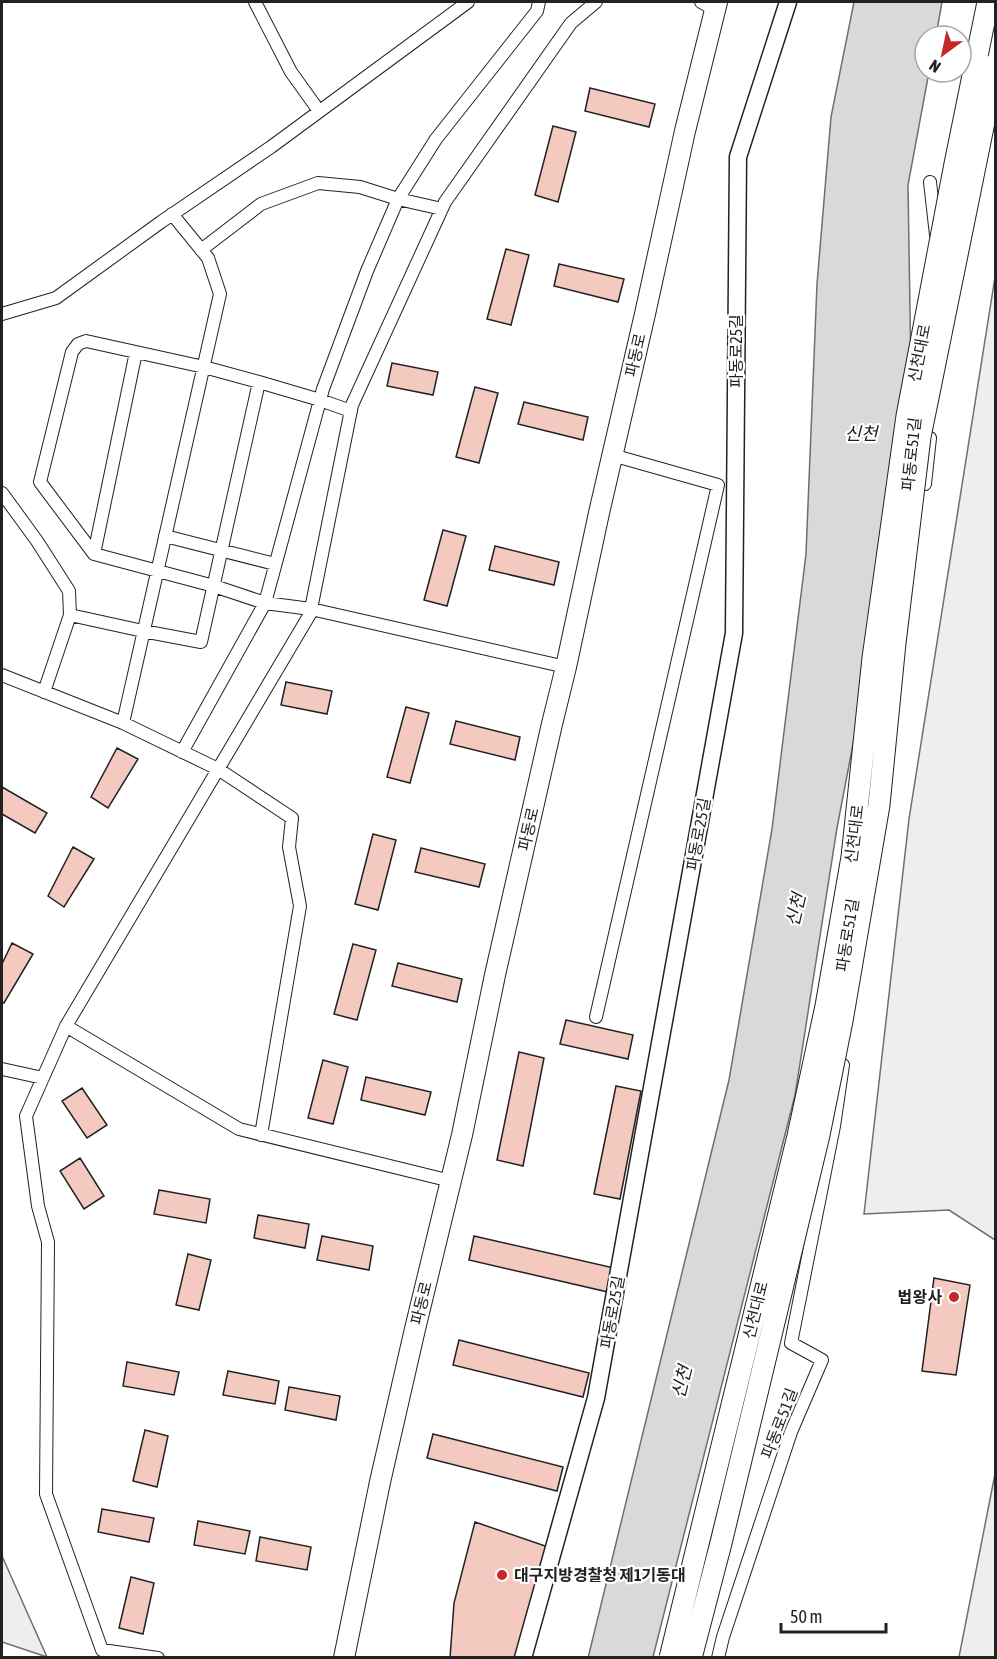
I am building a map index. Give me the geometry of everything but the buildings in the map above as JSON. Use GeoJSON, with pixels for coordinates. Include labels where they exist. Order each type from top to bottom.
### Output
{"type":"FeatureCollection","features":[{"type":"Feature","properties":{"kind":"highway","name":"신천대로"},"geometry":{"type":"LineString","coordinates":[[670,1658],[792,1160],[826,1006],[852,857],[873,658],[907,416],[988,2]]}},
{"type":"Feature","properties":{"kind":"highway","name":"신천대로"},"geometry":{"type":"LineString","coordinates":[[691,1658],[816,1147],[842,1022],[879,805],[895,643],[920,437],[996,63]]}},
{"type":"Feature","properties":{"kind":"main road","name":"파동로"},"geometry":{"type":"LineString","coordinates":[[344,1658],[385,1460],[451,1181],[513,895],[645,314],[711,4]]}},
{"type":"Feature","properties":{"kind":"street"},"geometry":{"type":"LineString","coordinates":[[255,2],[291,72],[319,111]]}},
{"type":"Feature","properties":{"kind":"street"},"geometry":{"type":"LineString","coordinates":[[2,314],[56,298],[172,214],[271,147],[468,2]]}},
{"type":"Feature","properties":{"kind":"street"},"geometry":{"type":"LineString","coordinates":[[182,752],[265,603],[320,400],[367,271],[398,199],[436,139],[537,11],[538,2]]}},
{"type":"Feature","properties":{"kind":"street"},"geometry":{"type":"LineString","coordinates":[[158,1658],[103,1654],[46,1494],[48,1242],[38,1206],[26,1116],[66,1026],[310,614],[352,405],[445,202],[571,23],[596,2]]}},
{"type":"Feature","properties":{"kind":"street","name":"파동로25길"},"geometry":{"type":"LineString","coordinates":[[523,1658],[596,1398],[734,633],[738,157],[788,2]]}},
{"type":"Feature","properties":{"kind":"street","name":"파동로51길"},"geometry":{"type":"LineString","coordinates":[[718,1658],[791,1432],[822,1360],[791,1343],[834,1126],[886,793],[928,456],[934,389],[948,338],[930,182]]}},
{"type":"Feature","properties":{"kind":"street"},"geometry":{"type":"LineString","coordinates":[[201,250],[261,204],[318,183],[360,187],[442,209]]}},
{"type":"Feature","properties":{"kind":"street"},"geometry":{"type":"LineString","coordinates":[[123,723],[220,294],[208,258],[172,214]]}},
{"type":"Feature","properties":{"kind":"street"},"geometry":{"type":"LineString","coordinates":[[351,411],[204,367],[86,341],[78,344],[72,352],[40,482],[94,554],[214,586],[265,603],[311,609],[566,667]]}},
{"type":"Feature","properties":{"kind":"street"},"geometry":{"type":"LineString","coordinates":[[94,554],[136,352]]}},
{"type":"Feature","properties":{"kind":"street"},"geometry":{"type":"LineString","coordinates":[[70,615],[143,632],[201,642],[259,382]]}},
{"type":"Feature","properties":{"kind":"street"},"geometry":{"type":"LineString","coordinates":[[612,455],[735,490]]}},
{"type":"Feature","properties":{"kind":"street"},"geometry":{"type":"LineString","coordinates":[[596,1017],[718,485]]}},
{"type":"Feature","properties":{"kind":"street"},"geometry":{"type":"LineString","coordinates":[[2,493],[37,540],[69,591],[70,615],[45,692]]}},
{"type":"Feature","properties":{"kind":"street"},"geometry":{"type":"LineString","coordinates":[[165,536],[275,564]]}},
{"type":"Feature","properties":{"kind":"street"},"geometry":{"type":"LineString","coordinates":[[2,675],[123,723],[218,769],[292,818],[289,847],[300,906],[261,1135]]}},
{"type":"Feature","properties":{"kind":"street"},"geometry":{"type":"LineString","coordinates":[[66,1026],[240,1129],[451,1181]]}},
{"type":"Feature","properties":{"kind":"street"},"geometry":{"type":"LineString","coordinates":[[2,1069],[43,1078]]}},
{"type":"Feature","properties":{"kind":"shaded area"},"geometry":{"type":"Polygon","coordinates":[[[995,277],[996,1240],[949,1210],[864,1214],[909,819],[995,277]]]}},
{"type":"Feature","properties":{"kind":"shaded area"},"geometry":{"type":"Polygon","coordinates":[[[995,1474],[995,1657],[959,1657],[995,1474]]]}},
{"type":"Feature","properties":{"kind":"shaded area"},"geometry":{"type":"Polygon","coordinates":[[[2,1556],[47,1657],[2,1642],[2,1556]]]}},
{"type":"Feature","properties":{"kind":"water","name":"신천"},"geometry":{"type":"Polygon","coordinates":[[[854,2],[942,2],[938,24],[913,24],[913,84],[927,84],[908,185],[912,435],[837,828],[795,1095],[653,1657],[588,1658],[729,1080],[772,829],[806,554],[817,284],[831,117],[854,2]]]}},
{"type":"Feature","properties":{"kind":"place","name":"법왕사"},"geometry":{"type":"Point","coordinates":[954,1297]}},
{"type":"Feature","properties":{"kind":"place","name":"대구지방경찰청 제1기동대"},"geometry":{"type":"Point","coordinates":[502,1575]}}]}
